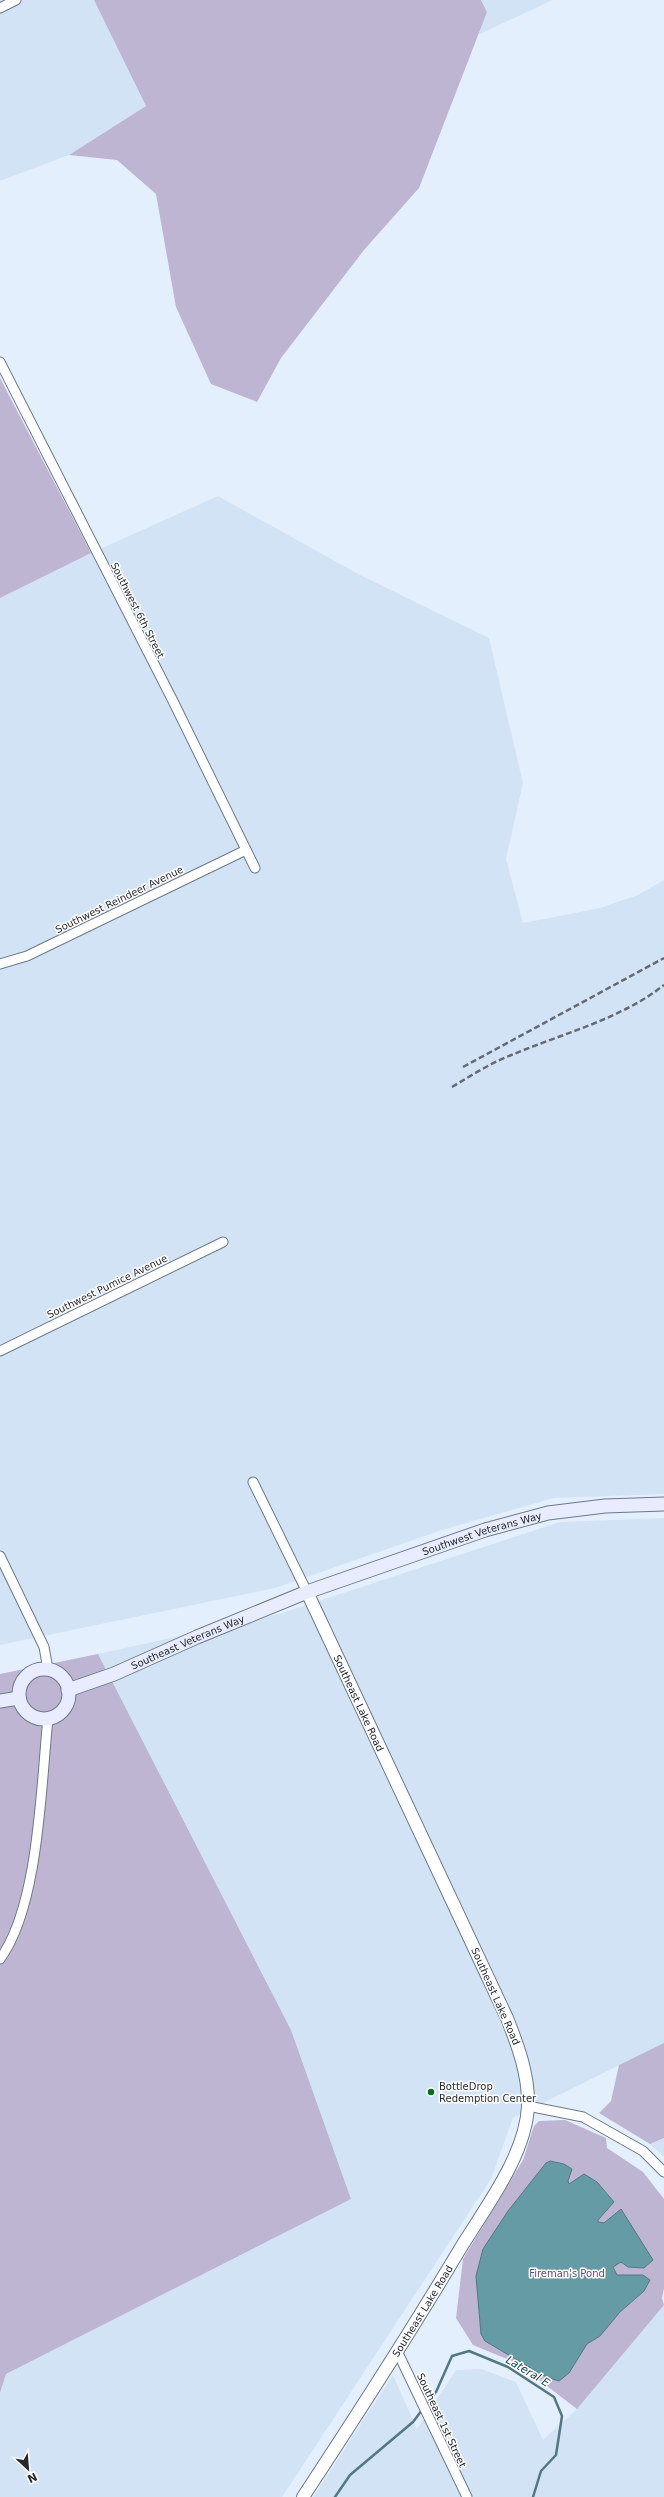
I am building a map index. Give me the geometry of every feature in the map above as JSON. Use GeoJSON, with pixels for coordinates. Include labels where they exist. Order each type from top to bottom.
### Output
{"type":"FeatureCollection","features":[{"type":"Feature","properties":{"kind":"main road","name":"Southwest Veterans Way"},"geometry":{"type":"LineString","coordinates":[[307,1592],[485,1530],[548,1513],[605,1506],[664,1504]]}},
{"type":"Feature","properties":{"kind":"main road","name":"Southeast Veterans Way"},"geometry":{"type":"LineString","coordinates":[[68,1690],[114,1674],[197,1636],[307,1592]]}},
{"type":"Feature","properties":{"kind":"main road"},"geometry":{"type":"LineString","coordinates":[[40,1669],[48,1669],[62,1676],[68,1690],[66,1705],[55,1716],[48,1718],[33,1716],[22,1705],[19,1698],[19,1690],[26,1676],[40,1669]]}},
{"type":"Feature","properties":{"kind":"main road"},"geometry":{"type":"LineString","coordinates":[[0,1701],[19,1698]]}},
{"type":"Feature","properties":{"kind":"street"},"geometry":{"type":"LineString","coordinates":[[0,8],[16,3]]}},
{"type":"Feature","properties":{"kind":"street","name":"Southwest 6th Street"},"geometry":{"type":"LineString","coordinates":[[0,362],[173,701],[255,868]]}},
{"type":"Feature","properties":{"kind":"street","name":"Southwest Reindeer Avenue"},"geometry":{"type":"LineString","coordinates":[[0,964],[27,956],[246,850]]}},
{"type":"Feature","properties":{"kind":"street","name":"Southwest Pumice Avenue"},"geometry":{"type":"LineString","coordinates":[[0,1351],[223,1242]]}},
{"type":"Feature","properties":{"kind":"street","name":"Southeast Lake Road"},"geometry":{"type":"LineString","coordinates":[[253,1482],[307,1592],[507,2018],[519,2050],[524,2070],[528,2106],[523,2132],[513,2160],[398,2353],[303,2497]]}},
{"type":"Feature","properties":{"kind":"street"},"geometry":{"type":"LineString","coordinates":[[0,1556],[44,1647],[48,1669]]}},
{"type":"Feature","properties":{"kind":"street"},"geometry":{"type":"LineString","coordinates":[[0,1959],[21,1914],[31,1876],[48,1718]]}},
{"type":"Feature","properties":{"kind":"street"},"geometry":{"type":"LineString","coordinates":[[528,2106],[583,2117],[643,2151],[664,2172]]}},
{"type":"Feature","properties":{"kind":"street","name":"Southeast 1st Street"},"geometry":{"type":"LineString","coordinates":[[398,2353],[467,2497]]}},
{"type":"Feature","properties":{"kind":"shaded area"},"geometry":{"type":"Polygon","coordinates":[[[0,0],[94,0],[146,106],[69,155],[0,181],[0,0]]]}},
{"type":"Feature","properties":{"kind":"shaded area"},"geometry":{"type":"Polygon","coordinates":[[[481,0],[553,0],[478,35],[487,12],[481,0]]]}},
{"type":"Feature","properties":{"kind":"shaded area"},"geometry":{"type":"Polygon","coordinates":[[[218,496],[360,575],[489,638],[523,783],[506,859],[523,923],[600,908],[638,895],[664,880],[664,1494],[554,1498],[442,1530],[275,1588],[0,1645],[0,598],[91,553],[218,496]]]}},
{"type":"Feature","properties":{"kind":"shaded area"},"geometry":{"type":"Polygon","coordinates":[[[664,1518],[664,2043],[513,2118],[491,2179],[282,2497],[0,2497],[0,2393],[6,2374],[351,2199],[291,2030],[98,1654],[279,1614],[560,1522],[664,1518]]]}},
{"type":"Feature","properties":{"kind":"shaded area"},"geometry":{"type":"Polygon","coordinates":[[[664,2138],[664,2157],[650,2144],[664,2138]]]}},
{"type":"Feature","properties":{"kind":"shaded area"},"geometry":{"type":"Polygon","coordinates":[[[664,2305],[664,2497],[313,2497],[393,2375],[417,2429],[456,2370],[481,2369],[516,2382],[543,2440],[577,2409],[664,2305]]]}},
{"type":"Feature","properties":{"kind":"green space"},"geometry":{"type":"Polygon","coordinates":[[[94,0],[481,0],[487,12],[419,188],[364,250],[281,358],[257,402],[211,384],[176,307],[156,194],[117,160],[69,155],[146,106],[94,0]]]}},
{"type":"Feature","properties":{"kind":"green space"},"geometry":{"type":"Polygon","coordinates":[[[0,378],[91,553],[0,598],[0,378]]]}},
{"type":"Feature","properties":{"kind":"green space"},"geometry":{"type":"Polygon","coordinates":[[[98,1654],[291,2030],[351,2199],[6,2374],[0,2393],[0,1674],[98,1654]]]}},
{"type":"Feature","properties":{"kind":"green space"},"geometry":{"type":"Polygon","coordinates":[[[664,2043],[664,2138],[650,2144],[599,2113],[611,2101],[619,2065],[664,2043]]]}},
{"type":"Feature","properties":{"kind":"green space","name":"Fireman's Pond"},"geometry":{"type":"Polygon","coordinates":[[[565,2120],[606,2138],[607,2148],[643,2172],[664,2199],[664,2288],[662,2298],[664,2305],[577,2409],[517,2363],[473,2345],[456,2318],[463,2259],[523,2160],[534,2126],[539,2121],[565,2120]]]}},
{"type":"Feature","properties":{"kind":"water","name":"Fireman's Pond"},"geometry":{"type":"Polygon","coordinates":[[[550,2161],[564,2164],[572,2169],[568,2181],[569,2184],[584,2174],[597,2182],[614,2202],[598,2220],[598,2222],[604,2223],[621,2209],[653,2260],[644,2268],[628,2267],[621,2262],[613,2267],[617,2275],[643,2275],[650,2280],[644,2291],[620,2312],[600,2336],[587,2344],[569,2373],[559,2381],[546,2377],[485,2341],[481,2334],[476,2276],[483,2249],[508,2211],[546,2163],[550,2161]]]}},
{"type":"Feature","properties":{"kind":"waterway","name":"Lateral E"},"geometry":{"type":"LineString","coordinates":[[426,2404],[436,2392],[452,2356],[469,2351],[508,2367],[554,2397],[562,2416],[556,2455],[541,2471],[533,2497]]}},
{"type":"Feature","properties":{"kind":"waterway","name":"Lateral E"},"geometry":{"type":"LineString","coordinates":[[335,2497],[350,2475],[413,2422],[422,2410]]}},
{"type":"Feature","properties":{"kind":"railway"},"geometry":{"type":"LineString","coordinates":[[463,1067],[664,958]]}},
{"type":"Feature","properties":{"kind":"railway"},"geometry":{"type":"LineString","coordinates":[[452,1087],[506,1057],[611,1016],[647,997],[664,985]]}},
{"type":"Feature","properties":{"kind":"place","name":"BottleDrop Redemption Center"},"geometry":{"type":"Point","coordinates":[431,2092]}}]}
